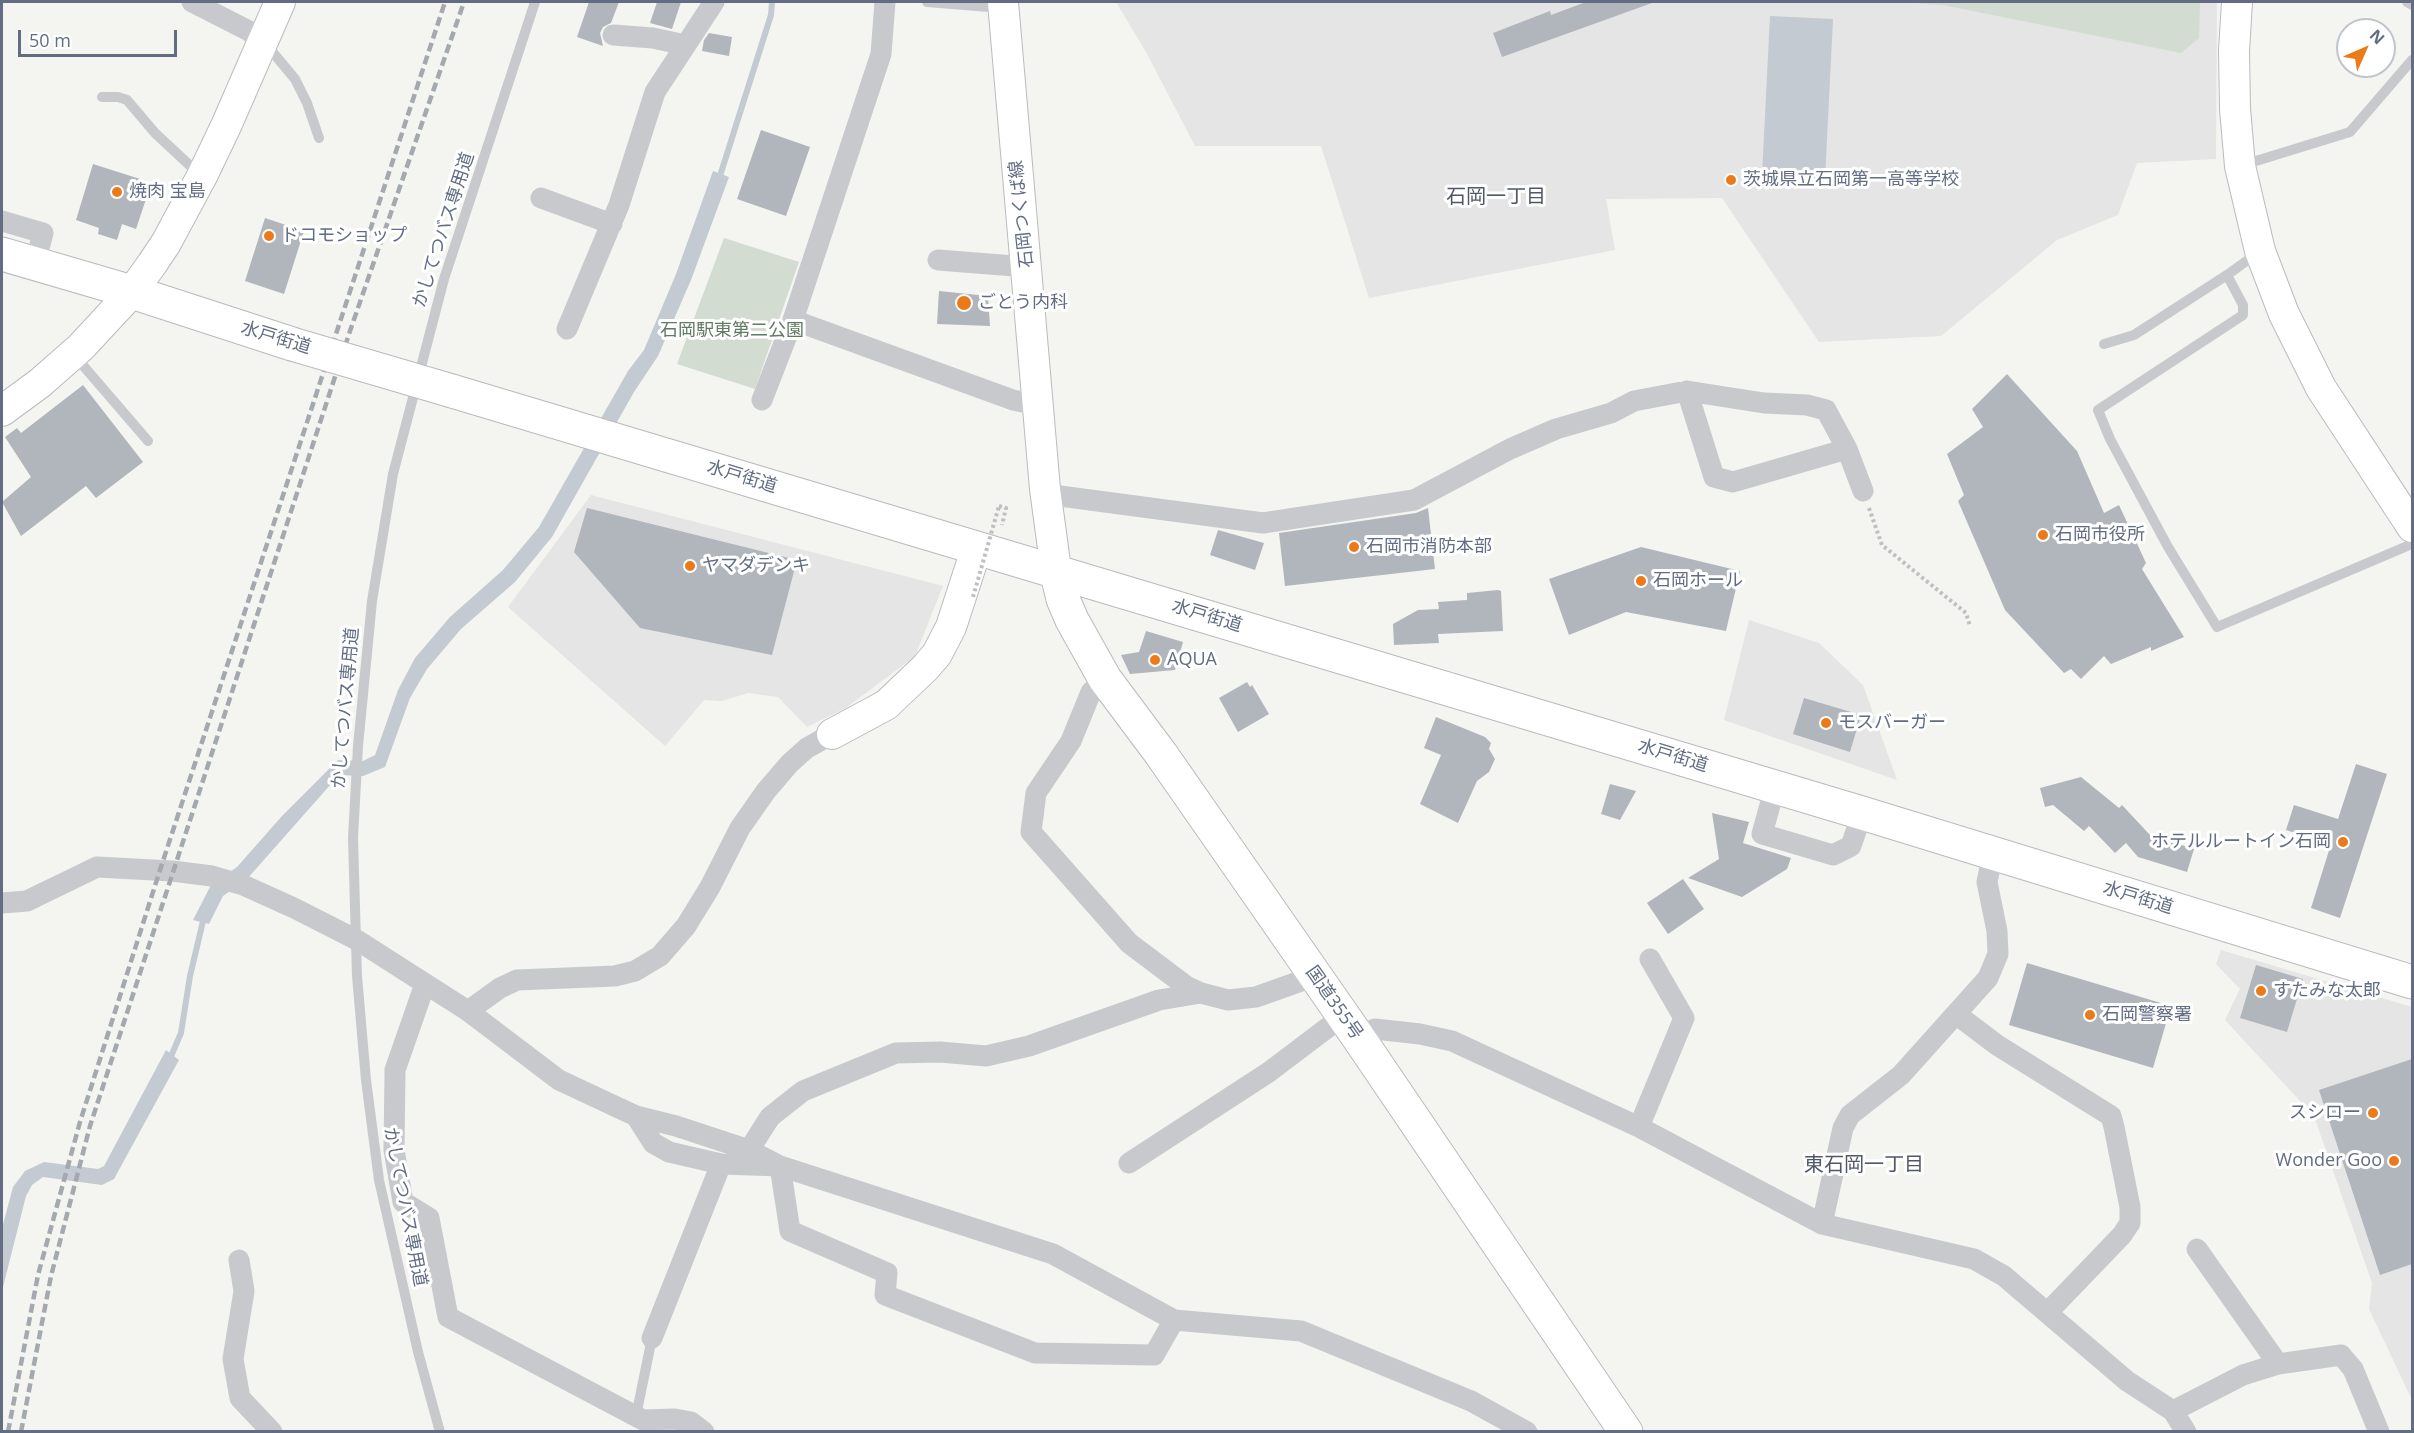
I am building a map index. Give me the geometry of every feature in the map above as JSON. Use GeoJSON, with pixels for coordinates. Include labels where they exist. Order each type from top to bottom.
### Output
{"type":"FeatureCollection","features":[{"type":"Feature","properties":{"kind":"highway","name":"水戸街道"},"geometry":{"type":"LineString","coordinates":[[2,254],[132,292],[291,344],[1056,570],[1862,813],[2412,982]]}},
{"type":"Feature","properties":{"kind":"highway","name":"国道355号"},"geometry":{"type":"LineString","coordinates":[[1056,570],[1063,599],[1072,620],[1106,679],[1161,753],[1351,1027],[1626,1431]]}},
{"type":"Feature","properties":{"kind":"street"},"geometry":{"type":"LineString","coordinates":[[192,2],[249,31],[263,41]]}},
{"type":"Feature","properties":{"kind":"street"},"geometry":{"type":"LineString","coordinates":[[2,411],[40,383],[73,354],[132,292],[166,243],[202,176],[280,2]]}},
{"type":"Feature","properties":{"kind":"street"},"geometry":{"type":"LineString","coordinates":[[567,329],[612,224],[655,92],[714,2]]}},
{"type":"Feature","properties":{"kind":"street"},"geometry":{"type":"LineString","coordinates":[[762,400],[793,320],[881,54],[885,2]]}},
{"type":"Feature","properties":{"kind":"street"},"geometry":{"type":"LineString","coordinates":[[2237,2],[2234,51],[2235,109],[2240,166],[2260,251],[2284,315],[2321,388],[2412,527]]}},
{"type":"Feature","properties":{"kind":"street","name":"石岡つくば線"},"geometry":{"type":"LineString","coordinates":[[1003,5],[1045,494],[1056,570]]}},
{"type":"Feature","properties":{"kind":"street"},"geometry":{"type":"LineString","coordinates":[[613,35],[653,38],[685,45]]}},
{"type":"Feature","properties":{"kind":"street"},"geometry":{"type":"LineString","coordinates":[[541,198],[612,224]]}},
{"type":"Feature","properties":{"kind":"street"},"geometry":{"type":"LineString","coordinates":[[2,221],[43,233],[36,264]]}},
{"type":"Feature","properties":{"kind":"street"},"geometry":{"type":"LineString","coordinates":[[938,260],[1027,267]]}},
{"type":"Feature","properties":{"kind":"street"},"geometry":{"type":"LineString","coordinates":[[793,320],[1013,400],[1037,405]]}},
{"type":"Feature","properties":{"kind":"street"},"geometry":{"type":"LineString","coordinates":[[1687,391],[1714,477],[1733,482],[1847,448]]}},
{"type":"Feature","properties":{"kind":"street"},"geometry":{"type":"LineString","coordinates":[[1045,494],[1263,523],[1414,500],[1510,449],[1556,429],[1611,413],[1634,401],[1687,391],[1764,403],[1807,405],[1826,410],[1847,448],[1863,491]]}},
{"type":"Feature","properties":{"kind":"street"},"geometry":{"type":"LineString","coordinates":[[468,1011],[500,987],[517,980],[615,976],[635,971],[660,956],[686,926],[710,887],[740,828],[766,791],[790,763],[807,748],[885,705],[937,654],[951,627],[977,547]]}},
{"type":"Feature","properties":{"kind":"street"},"geometry":{"type":"LineString","coordinates":[[1106,679],[1091,692],[1071,741],[1036,793],[1031,832],[1129,943],[1186,986],[1201,993],[1228,1000],[1256,997],[1315,976]]}},
{"type":"Feature","properties":{"kind":"street"},"geometry":{"type":"LineString","coordinates":[[1775,787],[1762,834],[1833,855],[1851,846],[1862,813]]}},
{"type":"Feature","properties":{"kind":"street"},"geometry":{"type":"LineString","coordinates":[[1822,1224],[1843,1128],[1850,1115],[1901,1075],[1988,978],[1998,954],[1997,931],[1987,882],[1993,853]]}},
{"type":"Feature","properties":{"kind":"street"},"geometry":{"type":"LineString","coordinates":[[2,903],[27,901],[97,867],[172,871],[212,876],[243,885],[357,940],[468,1011],[559,1080],[636,1116],[676,1126],[749,1150],[780,1166],[1053,1254],[1174,1320],[1301,1331],[1470,1401],[1527,1431]]}},
{"type":"Feature","properties":{"kind":"street"},"geometry":{"type":"LineString","coordinates":[[1639,1127],[1684,1018],[1650,959]]}},
{"type":"Feature","properties":{"kind":"street"},"geometry":{"type":"LineString","coordinates":[[424,984],[395,1070],[394,1150],[404,1202],[429,1218],[448,1317],[643,1420],[691,1422],[704,1431]]}},
{"type":"Feature","properties":{"kind":"street"},"geometry":{"type":"LineString","coordinates":[[749,1150],[770,1117],[803,1091],[850,1074],[890,1055],[940,1052],[986,1056],[1029,1047],[1159,1000],[1201,993]]}},
{"type":"Feature","properties":{"kind":"street"},"geometry":{"type":"LineString","coordinates":[[1956,1014],[1997,1045],[2111,1116],[2115,1127],[2130,1207],[2130,1223],[2122,1235],[2047,1313]]}},
{"type":"Feature","properties":{"kind":"street"},"geometry":{"type":"LineString","coordinates":[[1129,1163],[1269,1072],[1351,1027],[1420,1034],[1452,1041],[1639,1127],[1822,1224],[1974,1259],[2004,1276],[2127,1382],[2173,1412],[2186,1431]]}},
{"type":"Feature","properties":{"kind":"street"},"geometry":{"type":"LineString","coordinates":[[636,1116],[653,1143],[669,1152],[721,1164],[780,1166]]}},
{"type":"Feature","properties":{"kind":"street"},"geometry":{"type":"LineString","coordinates":[[652,1338],[721,1164]]}},
{"type":"Feature","properties":{"kind":"street"},"geometry":{"type":"LineString","coordinates":[[780,1166],[790,1231],[887,1273],[885,1295],[1035,1353],[1154,1355],[1174,1320]]}},
{"type":"Feature","properties":{"kind":"street"},"geometry":{"type":"LineString","coordinates":[[2197,1249],[2278,1364]]}},
{"type":"Feature","properties":{"kind":"street"},"geometry":{"type":"LineString","coordinates":[[239,1260],[244,1291],[233,1359],[240,1398],[272,1431]]}},
{"type":"Feature","properties":{"kind":"street"},"geometry":{"type":"LineString","coordinates":[[2173,1412],[2243,1375],[2278,1364],[2341,1354],[2353,1369],[2379,1431]]}},
{"type":"Feature","properties":{"kind":"lane","name":"かしてつバス専用道"},"geometry":{"type":"LineString","coordinates":[[440,1431],[418,1352],[379,1180],[366,1080],[357,976],[353,838],[358,746],[372,601],[384,518],[419,369],[444,279],[535,2]]}},
{"type":"Feature","properties":{"kind":"lane"},"geometry":{"type":"LineString","coordinates":[[927,2],[1003,5]]}},
{"type":"Feature","properties":{"kind":"lane"},"geometry":{"type":"LineString","coordinates":[[2407,2],[2412,5]]}},
{"type":"Feature","properties":{"kind":"lane"},"geometry":{"type":"LineString","coordinates":[[263,41],[295,78],[307,103],[319,138]]}},
{"type":"Feature","properties":{"kind":"lane"},"geometry":{"type":"LineString","coordinates":[[2240,166],[2350,132],[2412,60]]}},
{"type":"Feature","properties":{"kind":"lane"},"geometry":{"type":"LineString","coordinates":[[102,97],[118,97],[127,100],[155,133],[202,176]]}},
{"type":"Feature","properties":{"kind":"lane"},"geometry":{"type":"LineString","coordinates":[[2104,344],[2134,335],[2260,251]]}},
{"type":"Feature","properties":{"kind":"lane"},"geometry":{"type":"LineString","coordinates":[[2227,275],[2243,305],[2243,315],[2098,410],[2110,439],[2168,547],[2217,627],[2412,544]]}},
{"type":"Feature","properties":{"kind":"lane"},"geometry":{"type":"LineString","coordinates":[[73,354],[148,441]]}},
{"type":"Feature","properties":{"kind":"lane"},"geometry":{"type":"LineString","coordinates":[[636,1416],[652,1338]]}},
{"type":"Feature","properties":{"kind":"path"},"geometry":{"type":"LineString","coordinates":[[1863,491],[1882,545],[1966,614],[1970,626]]}},
{"type":"Feature","properties":{"kind":"path"},"geometry":{"type":"LineString","coordinates":[[973,597],[999,506],[1006,508],[1002,525]]}},
{"type":"Feature","properties":{"kind":"shaded area","name":"茨城県立石岡第一高等学校"},"geometry":{"type":"Polygon","coordinates":[[[1116,2],[2217,2],[2216,159],[2137,163],[2118,215],[2057,240],[1941,336],[1819,342],[1722,198],[1606,199],[1615,250],[1369,298],[1321,146],[1195,146],[1146,52],[1116,2]]]}},
{"type":"Feature","properties":{"kind":"shaded area"},"geometry":{"type":"Polygon","coordinates":[[[1770,16],[1833,19],[1825,179],[1762,175],[1770,16]]]}},
{"type":"Feature","properties":{"kind":"shaded area"},"geometry":{"type":"Polygon","coordinates":[[[713,171],[729,177],[691,280],[658,356],[634,392],[552,537],[515,582],[461,629],[427,669],[410,698],[385,767],[363,776],[339,775],[247,879],[223,896],[209,924],[193,920],[211,885],[237,867],[282,816],[338,760],[363,761],[375,755],[398,690],[415,658],[450,617],[503,570],[539,527],[628,371],[644,350],[676,274],[713,171]]]}},
{"type":"Feature","properties":{"kind":"shaded area"},"geometry":{"type":"Polygon","coordinates":[[[591,495],[943,586],[915,656],[846,708],[807,727],[778,697],[748,693],[722,701],[704,700],[665,746],[508,607],[591,495]]]}},
{"type":"Feature","properties":{"kind":"shaded area"},"geometry":{"type":"Polygon","coordinates":[[[1749,620],[1819,643],[1863,685],[1897,780],[1724,720],[1749,620]]]}},
{"type":"Feature","properties":{"kind":"shaded area"},"geometry":{"type":"Polygon","coordinates":[[[2221,950],[2412,1007],[2412,1400],[2369,1309],[2372,1283],[2314,1116],[2225,1020],[2240,989],[2216,964],[2221,950]]]}},
{"type":"Feature","properties":{"kind":"shaded area"},"geometry":{"type":"Polygon","coordinates":[[[166,1050],[179,1060],[114,1179],[102,1185],[43,1177],[32,1185],[26,1196],[2,1291],[2,1228],[13,1187],[25,1171],[44,1162],[98,1169],[104,1166],[166,1050]]]}},
{"type":"Feature","properties":{"kind":"green space"},"geometry":{"type":"Polygon","coordinates":[[[1898,2],[2200,2],[2199,38],[2181,53],[1943,5],[1898,2]]]}},
{"type":"Feature","properties":{"kind":"green space","name":"石岡駅東第二公園"},"geometry":{"type":"Polygon","coordinates":[[[724,238],[799,262],[755,389],[677,364],[724,238]]]}},
{"type":"Feature","properties":{"kind":"building"},"geometry":{"type":"Polygon","coordinates":[[[589,2],[619,2],[611,23],[603,27],[600,33],[603,46],[577,37],[589,2]]]}},
{"type":"Feature","properties":{"kind":"building"},"geometry":{"type":"Polygon","coordinates":[[[657,2],[681,2],[672,29],[650,23],[657,2]]]}},
{"type":"Feature","properties":{"kind":"building"},"geometry":{"type":"Polygon","coordinates":[[[1586,2],[1652,3],[1502,57],[1493,33],[1550,11],[1551,15],[1586,2]]]}},
{"type":"Feature","properties":{"kind":"building"},"geometry":{"type":"Polygon","coordinates":[[[709,33],[732,37],[729,56],[702,51],[704,40],[709,33]]]}},
{"type":"Feature","properties":{"kind":"building"},"geometry":{"type":"Polygon","coordinates":[[[761,130],[810,147],[786,216],[737,199],[761,130]]]}},
{"type":"Feature","properties":{"kind":"building"},"geometry":{"type":"Polygon","coordinates":[[[93,164],[140,179],[136,193],[147,196],[136,229],[122,224],[117,240],[98,234],[99,228],[76,220],[93,164]]]}},
{"type":"Feature","properties":{"kind":"building"},"geometry":{"type":"Polygon","coordinates":[[[265,218],[304,231],[284,294],[245,281],[265,218]]]}},
{"type":"Feature","properties":{"kind":"building"},"geometry":{"type":"Polygon","coordinates":[[[939,291],[988,296],[990,326],[937,324],[939,291]]]}},
{"type":"Feature","properties":{"kind":"building","name":"石岡市役所"},"geometry":{"type":"Polygon","coordinates":[[[2007,374],[2077,451],[2104,513],[2119,505],[2146,563],[2142,569],[2184,637],[2151,651],[2151,647],[2111,664],[2104,656],[2081,679],[2071,669],[2064,673],[2005,610],[1958,501],[1964,495],[1947,454],[1983,427],[1972,409],[2007,374]]]}},
{"type":"Feature","properties":{"kind":"building"},"geometry":{"type":"Polygon","coordinates":[[[83,385],[143,462],[96,498],[86,486],[21,536],[2,502],[31,477],[5,437],[17,428],[21,433],[83,385]]]}},
{"type":"Feature","properties":{"kind":"building"},"geometry":{"type":"Polygon","coordinates":[[[587,508],[797,560],[772,655],[640,628],[574,552],[587,508]]]}},
{"type":"Feature","properties":{"kind":"building"},"geometry":{"type":"Polygon","coordinates":[[[1428,508],[1435,569],[1285,586],[1279,533],[1416,513],[1428,508]]]}},
{"type":"Feature","properties":{"kind":"building"},"geometry":{"type":"Polygon","coordinates":[[[1218,530],[1264,543],[1255,570],[1210,555],[1218,530]]]}},
{"type":"Feature","properties":{"kind":"building"},"geometry":{"type":"Polygon","coordinates":[[[1641,547],[1740,571],[1726,631],[1626,612],[1569,635],[1549,579],[1641,547]]]}},
{"type":"Feature","properties":{"kind":"building"},"geometry":{"type":"Polygon","coordinates":[[[1501,591],[1503,631],[1438,634],[1439,643],[1394,645],[1393,624],[1418,610],[1439,609],[1438,602],[1467,600],[1467,593],[1501,591]]]}},
{"type":"Feature","properties":{"kind":"building"},"geometry":{"type":"Polygon","coordinates":[[[1146,631],[1183,642],[1175,670],[1130,674],[1121,655],[1139,652],[1146,631]]]}},
{"type":"Feature","properties":{"kind":"building"},"geometry":{"type":"Polygon","coordinates":[[[1247,682],[1250,687],[1252,685],[1269,714],[1238,732],[1219,698],[1247,682]]]}},
{"type":"Feature","properties":{"kind":"building"},"geometry":{"type":"Polygon","coordinates":[[[1804,698],[1861,715],[1850,752],[1793,734],[1804,698]]]}},
{"type":"Feature","properties":{"kind":"building"},"geometry":{"type":"Polygon","coordinates":[[[1436,717],[1485,737],[1491,743],[1489,749],[1495,759],[1489,772],[1477,781],[1458,823],[1420,804],[1441,755],[1424,748],[1436,717]]]}},
{"type":"Feature","properties":{"kind":"building"},"geometry":{"type":"Polygon","coordinates":[[[2356,764],[2387,774],[2340,918],[2311,908],[2331,844],[2286,830],[2294,805],[2338,819],[2356,764]]]}},
{"type":"Feature","properties":{"kind":"building"},"geometry":{"type":"Polygon","coordinates":[[[2081,777],[2119,808],[2122,805],[2150,835],[2194,849],[2187,872],[2138,857],[2126,843],[2115,853],[2089,826],[2084,831],[2053,805],[2045,807],[2040,788],[2081,777]]]}},
{"type":"Feature","properties":{"kind":"building"},"geometry":{"type":"Polygon","coordinates":[[[1610,784],[1636,791],[1620,820],[1601,814],[1610,784]]]}},
{"type":"Feature","properties":{"kind":"building"},"geometry":{"type":"Polygon","coordinates":[[[1712,813],[1749,822],[1743,843],[1791,858],[1787,869],[1742,897],[1688,878],[1719,859],[1712,813]]]}},
{"type":"Feature","properties":{"kind":"building"},"geometry":{"type":"Polygon","coordinates":[[[1683,879],[1704,909],[1668,934],[1647,903],[1683,879]]]}},
{"type":"Feature","properties":{"kind":"building","name":"石岡警察署"},"geometry":{"type":"Polygon","coordinates":[[[2027,963],[2171,1006],[2153,1068],[2009,1025],[2027,963]]]}},
{"type":"Feature","properties":{"kind":"building"},"geometry":{"type":"Polygon","coordinates":[[[2256,965],[2303,979],[2287,1032],[2240,1018],[2256,965]]]}},
{"type":"Feature","properties":{"kind":"building"},"geometry":{"type":"Polygon","coordinates":[[[2412,1059],[2412,1264],[2380,1275],[2319,1090],[2412,1059]]]}},
{"type":"Feature","properties":{"kind":"waterway"},"geometry":{"type":"LineString","coordinates":[[719,179],[771,15],[772,2]]}},
{"type":"Feature","properties":{"kind":"waterway"},"geometry":{"type":"LineString","coordinates":[[169,1061],[181,1033],[190,976],[204,917]]}},
{"type":"Feature","properties":{"kind":"railway"},"geometry":{"type":"LineString","coordinates":[[8,1432],[38,1275],[80,1122],[160,870],[445,2]]}},
{"type":"Feature","properties":{"kind":"railway"},"geometry":{"type":"LineString","coordinates":[[21,1432],[51,1276],[90,1126],[350,331],[464,2]]}},
{"type":"Feature","properties":{"kind":"place","name":"茨城県立石岡第一高等学校"},"geometry":{"type":"Point","coordinates":[1731,180]}},
{"type":"Feature","properties":{"kind":"place","name":"焼肉 宝島"},"geometry":{"type":"Point","coordinates":[117,192]}},
{"type":"Feature","properties":{"kind":"place","name":"ドコモショップ"},"geometry":{"type":"Point","coordinates":[269,236]}},
{"type":"Feature","properties":{"kind":"place","name":"ごとう内科"},"geometry":{"type":"Point","coordinates":[964,303]}},
{"type":"Feature","properties":{"kind":"place","name":"石岡市役所"},"geometry":{"type":"Point","coordinates":[2043,535]}},
{"type":"Feature","properties":{"kind":"place","name":"石岡市消防本部"},"geometry":{"type":"Point","coordinates":[1354,547]}},
{"type":"Feature","properties":{"kind":"place","name":"ヤマダデンキ"},"geometry":{"type":"Point","coordinates":[690,566]}},
{"type":"Feature","properties":{"kind":"place","name":"石岡ホール"},"geometry":{"type":"Point","coordinates":[1641,581]}},
{"type":"Feature","properties":{"kind":"place","name":"AQUA"},"geometry":{"type":"Point","coordinates":[1155,660]}},
{"type":"Feature","properties":{"kind":"place","name":"モスバーガー"},"geometry":{"type":"Point","coordinates":[1826,723]}},
{"type":"Feature","properties":{"kind":"place","name":"ホテルルートイン石岡"},"geometry":{"type":"Point","coordinates":[2343,842]}},
{"type":"Feature","properties":{"kind":"place","name":"すたみな太郎"},"geometry":{"type":"Point","coordinates":[2261,991]}},
{"type":"Feature","properties":{"kind":"place","name":"石岡警察署"},"geometry":{"type":"Point","coordinates":[2090,1015]}},
{"type":"Feature","properties":{"kind":"place","name":"スシロー"},"geometry":{"type":"Point","coordinates":[2373,1113]}},
{"type":"Feature","properties":{"kind":"place","name":"Wonder Goo"},"geometry":{"type":"Point","coordinates":[2394,1161]}},
{"type":"Feature","properties":{"kind":"district","name":"石岡一丁目"},"geometry":{"type":"Point","coordinates":[1496,197]}},
{"type":"Feature","properties":{"kind":"district","name":"東石岡一丁目"},"geometry":{"type":"Point","coordinates":[1864,1165]}}]}
